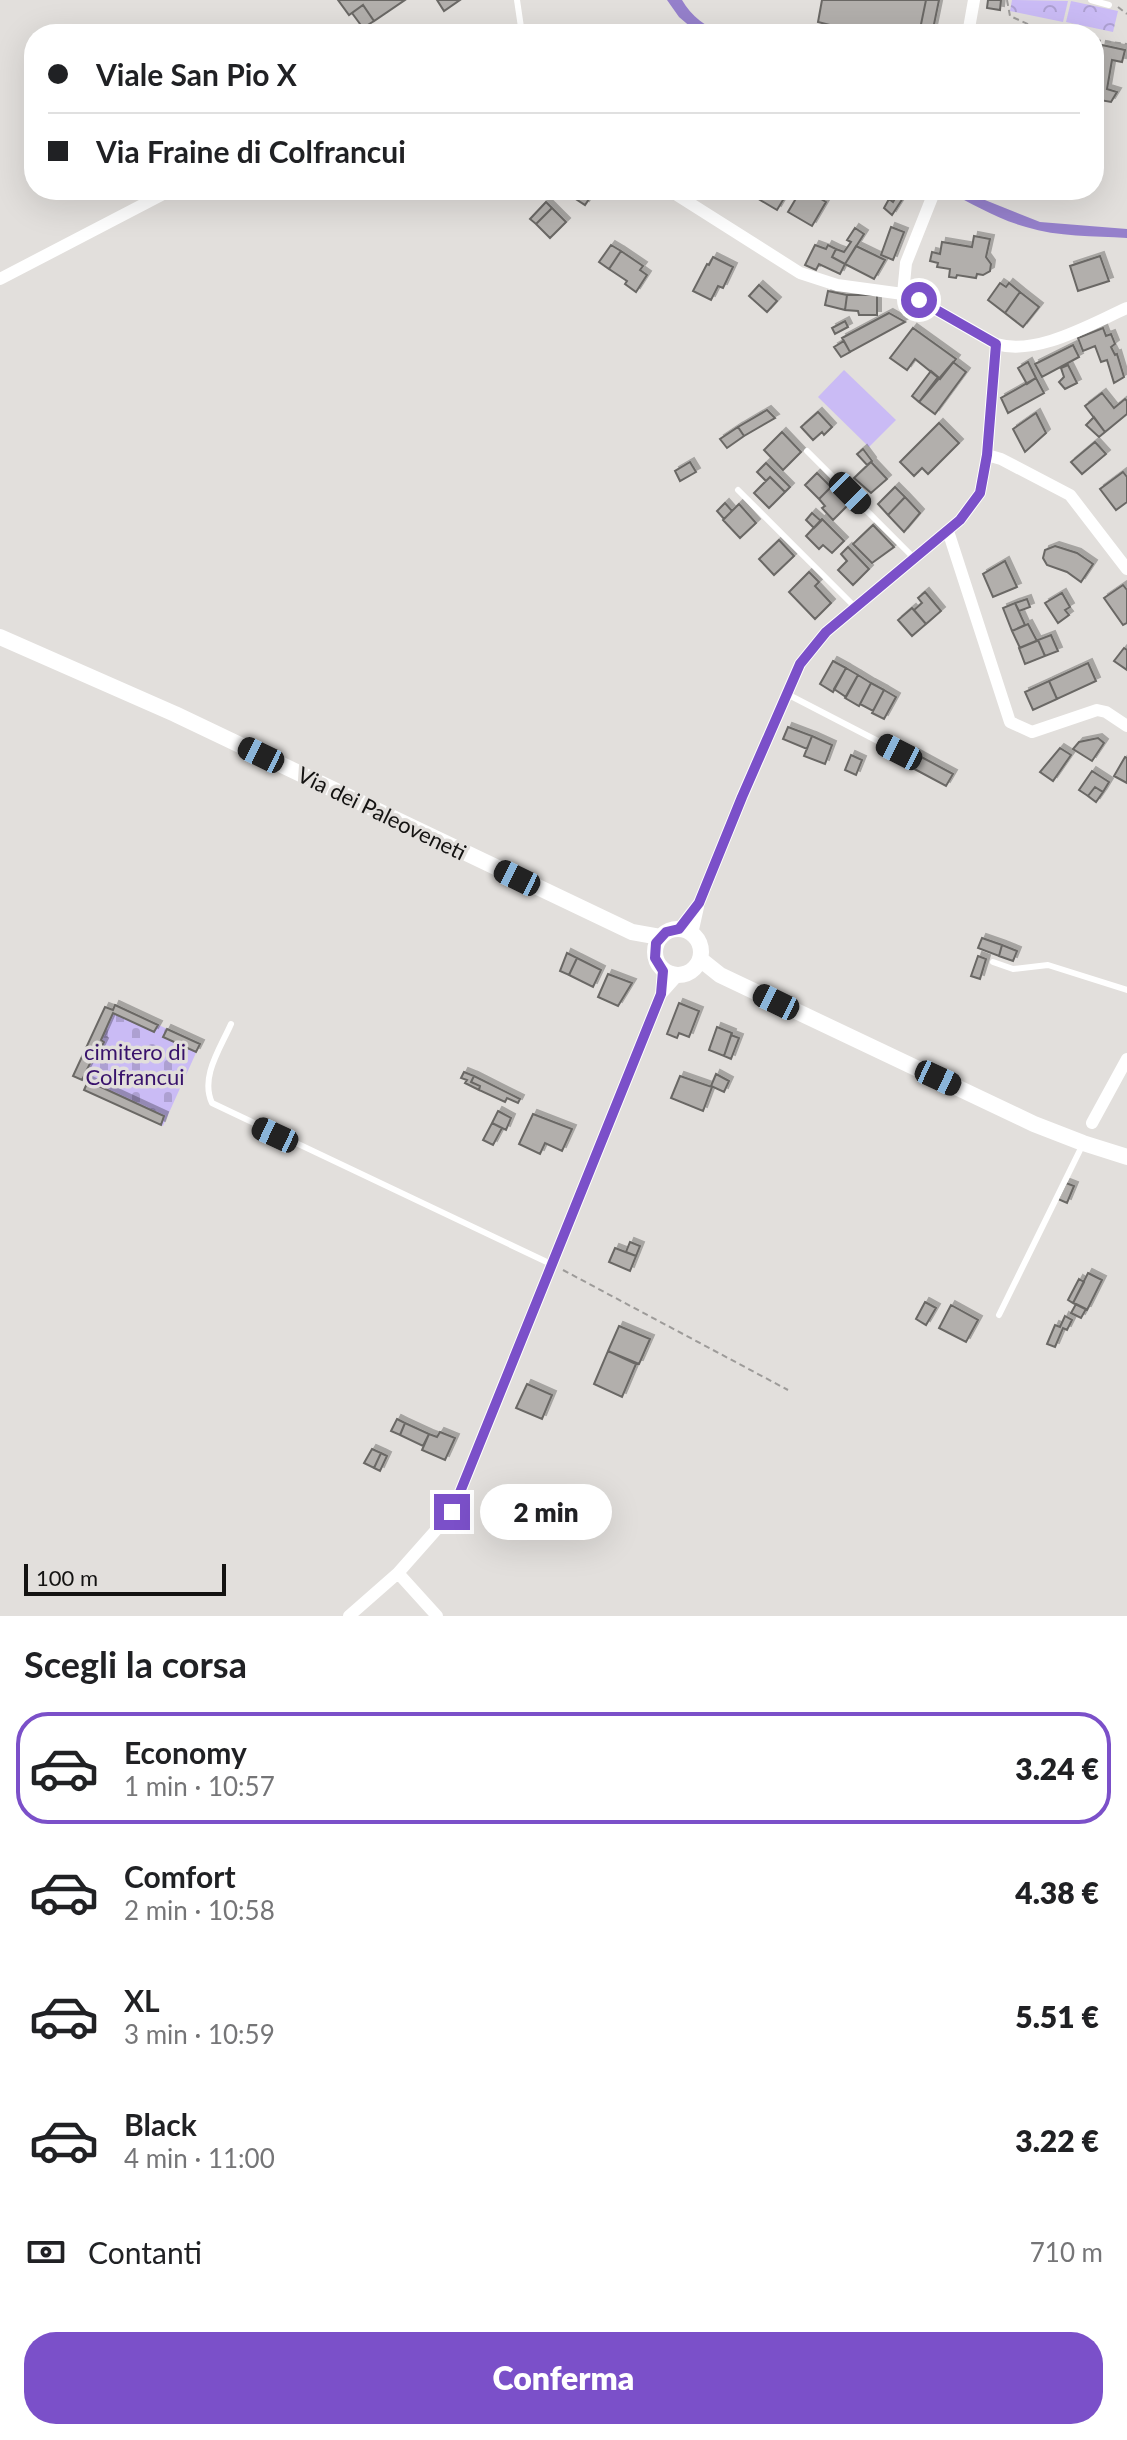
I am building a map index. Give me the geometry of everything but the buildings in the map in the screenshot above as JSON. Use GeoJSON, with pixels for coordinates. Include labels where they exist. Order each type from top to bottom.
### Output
{"type":"FeatureCollection","features":[{"type":"Feature","properties":{"kind":"main road","name":"Via dei Paleoveneti"},"geometry":{"type":"LineString","coordinates":[[0,637],[175,714],[657,944],[655,958],[683,969]]}},
{"type":"Feature","properties":{"kind":"main road"},"geometry":{"type":"LineString","coordinates":[[657,944],[666,932],[686,932],[700,945],[683,969],[720,975],[1034,1124],[1127,1157]]}},
{"type":"Feature","properties":{"kind":"street"},"geometry":{"type":"LineString","coordinates":[[970,24],[974,0]]}},
{"type":"Feature","properties":{"kind":"street"},"geometry":{"type":"LineString","coordinates":[[0,279],[152,200]]}},
{"type":"Feature","properties":{"kind":"street"},"geometry":{"type":"LineString","coordinates":[[685,200],[800,273],[837,285],[903,294],[996,344],[1023,349],[1127,308]]}},
{"type":"Feature","properties":{"kind":"street"},"geometry":{"type":"LineString","coordinates":[[903,294],[906,263],[931,200]]}},
{"type":"Feature","properties":{"kind":"street"},"geometry":{"type":"LineString","coordinates":[[686,932],[800,664],[826,632],[948,531],[980,493],[987,455],[996,344]]}},
{"type":"Feature","properties":{"kind":"street"},"geometry":{"type":"LineString","coordinates":[[987,455],[1001,459],[1070,495],[1127,569]]}},
{"type":"Feature","properties":{"kind":"street"},"geometry":{"type":"LineString","coordinates":[[948,531],[1010,722],[1024,731],[1040,731],[1097,710],[1106,712],[1127,726]]}},
{"type":"Feature","properties":{"kind":"street"},"geometry":{"type":"LineString","coordinates":[[349,1616],[398,1573],[452,1512],[661,994],[683,969]]}},
{"type":"Feature","properties":{"kind":"street"},"geometry":{"type":"LineString","coordinates":[[1092,1123],[1127,1059]]}},
{"type":"Feature","properties":{"kind":"street"},"geometry":{"type":"LineString","coordinates":[[398,1573],[437,1616]]}},
{"type":"Feature","properties":{"kind":"lane"},"geometry":{"type":"LineString","coordinates":[[517,0],[521,24]]}},
{"type":"Feature","properties":{"kind":"lane"},"geometry":{"type":"LineString","coordinates":[[1091,0],[1109,5]]}},
{"type":"Feature","properties":{"kind":"lane"},"geometry":{"type":"LineString","coordinates":[[807,451],[913,557]]}},
{"type":"Feature","properties":{"kind":"lane"},"geometry":{"type":"LineString","coordinates":[[738,490],[855,607]]}},
{"type":"Feature","properties":{"kind":"lane"},"geometry":{"type":"LineString","coordinates":[[787,694],[899,752]]}},
{"type":"Feature","properties":{"kind":"lane"},"geometry":{"type":"LineString","coordinates":[[993,962],[1013,969],[1048,965],[1127,990]]}},
{"type":"Feature","properties":{"kind":"lane"},"geometry":{"type":"LineString","coordinates":[[231,1024],[209,1075],[207,1086],[212,1103],[551,1264]]}},
{"type":"Feature","properties":{"kind":"lane"},"geometry":{"type":"LineString","coordinates":[[999,1315],[1083,1143]]}},
{"type":"Feature","properties":{"kind":"path"},"geometry":{"type":"LineString","coordinates":[[1007,0],[1010,16],[1028,24]]}},
{"type":"Feature","properties":{"kind":"path"},"geometry":{"type":"LineString","coordinates":[[1104,41],[1127,44]]}},
{"type":"Feature","properties":{"kind":"path"},"geometry":{"type":"LineString","coordinates":[[551,1264],[788,1390]]}},
{"type":"Feature","properties":{"kind":"green space"},"geometry":{"type":"Polygon","coordinates":[[[1012,0],[1068,1],[1063,22],[1010,11],[1012,0]]]}},
{"type":"Feature","properties":{"kind":"green space"},"geometry":{"type":"Polygon","coordinates":[[[1071,1],[1118,11],[1113,32],[1104,30],[1104,24],[1066,22],[1071,1]]]}},
{"type":"Feature","properties":{"kind":"green space"},"geometry":{"type":"Polygon","coordinates":[[[844,370],[896,420],[869,447],[818,397],[844,370]]]}},
{"type":"Feature","properties":{"kind":"green space","name":"cimitero di Colfrancui"},"geometry":{"type":"Polygon","coordinates":[[[115,1005],[200,1044],[163,1126],[84,1090],[87,1082],[73,1076],[105,1007],[113,1010],[115,1005]]]}},
{"type":"Feature","properties":{"kind":"shaded area"},"geometry":{"type":"Polygon","coordinates":[[[667,0],[682,0],[705,24],[687,24],[667,0]]]}},
{"type":"Feature","properties":{"kind":"shaded area"},"geometry":{"type":"Polygon","coordinates":[[[964,200],[985,200],[1040,222],[1127,229],[1127,238],[1051,233],[1015,224],[964,200]]]}},
{"type":"Feature","properties":{"kind":"route"},"geometry":{"type":"LineString","coordinates":[[452,1512],[661,994],[663,971],[655,958],[656,943],[666,932],[679,929],[699,903],[800,664],[826,632],[960,520],[980,493],[985,479],[996,344],[919,300]]}}]}
